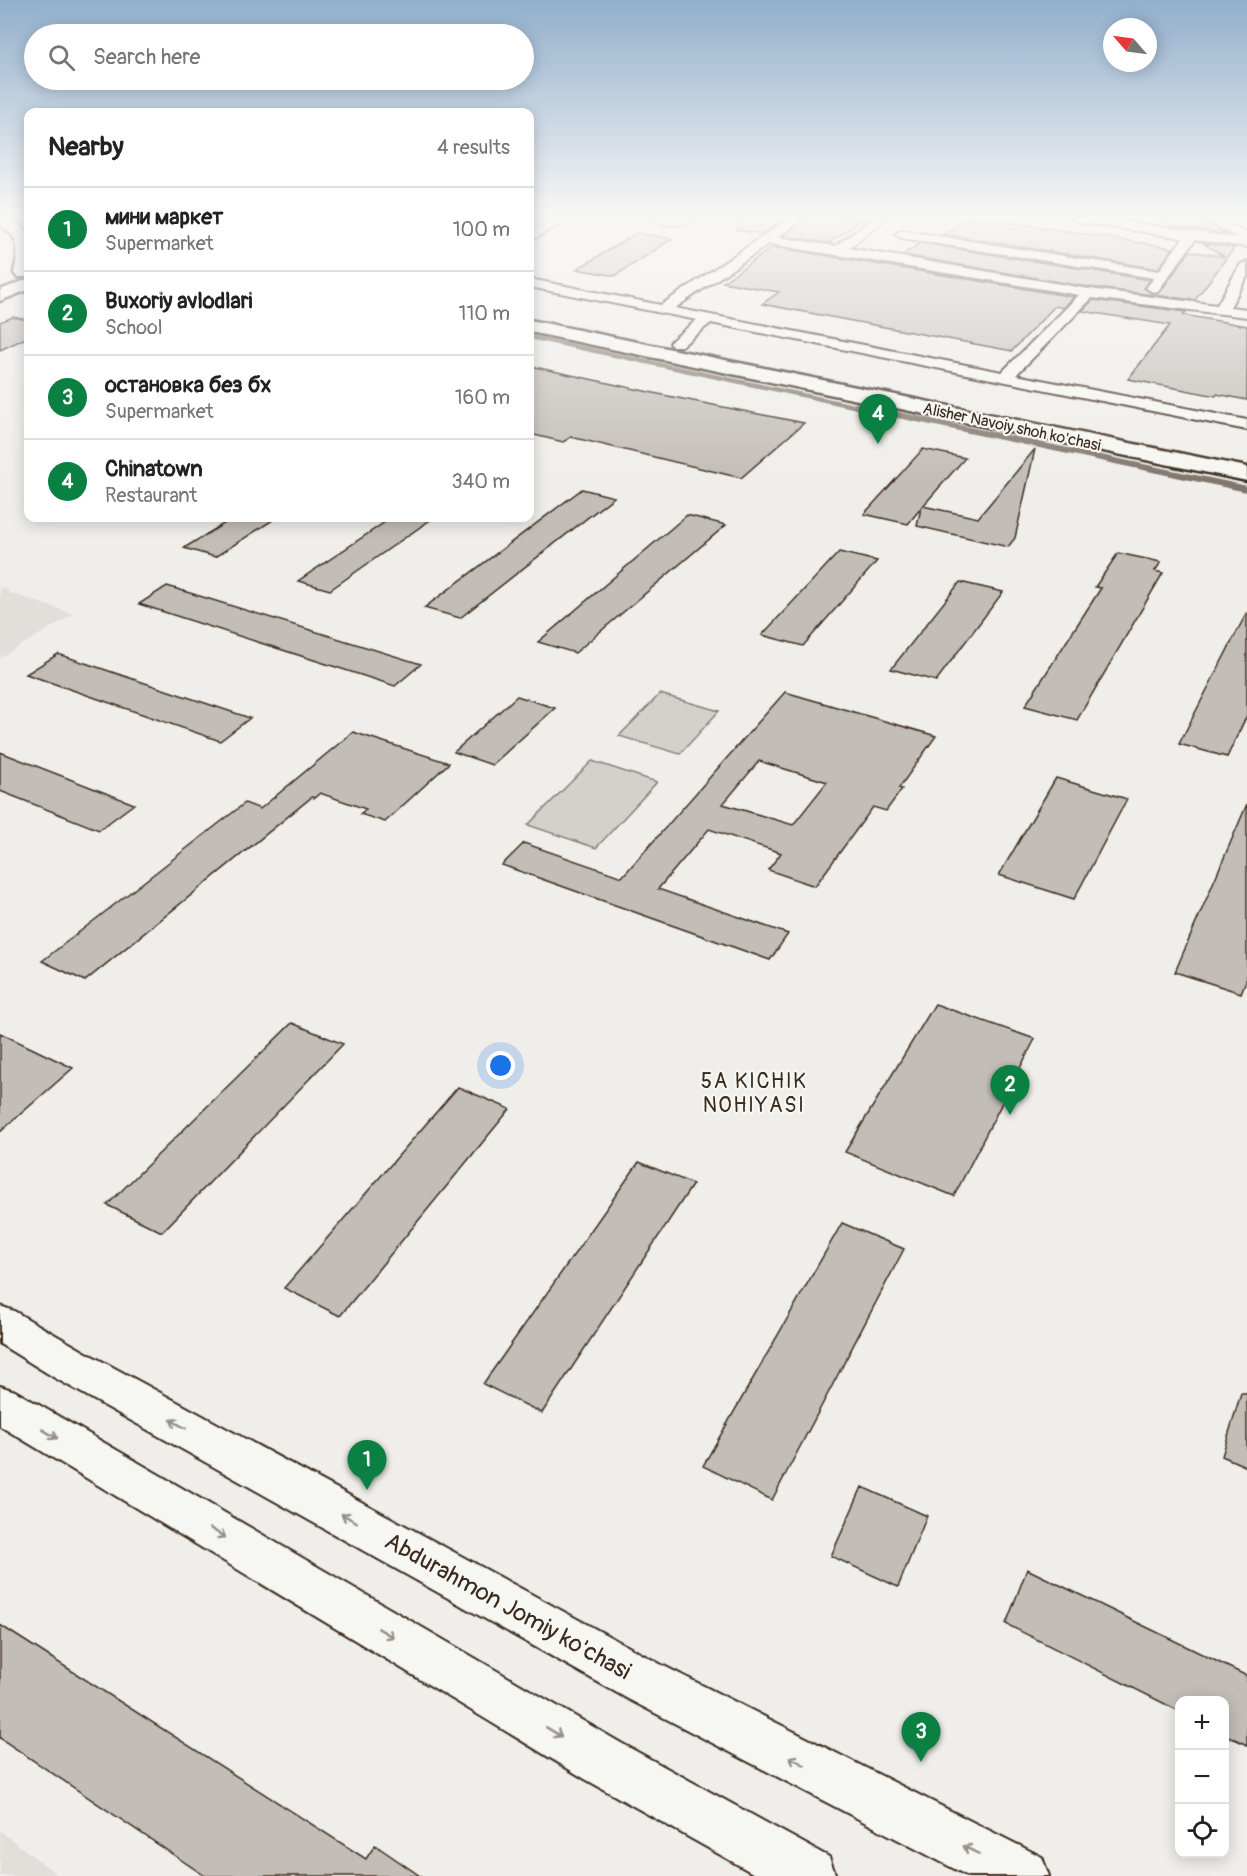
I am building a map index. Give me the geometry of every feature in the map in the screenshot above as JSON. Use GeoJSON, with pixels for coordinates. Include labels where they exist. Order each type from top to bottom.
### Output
{"type":"FeatureCollection","features":[{"type":"Feature","properties":{"kind":"main road","name":"Alisher Navoiy shoh ko'chasi"},"geometry":{"type":"LineString","coordinates":[[534,314],[1247,460]]}},
{"type":"Feature","properties":{"kind":"main road","name":"Alisher Navoiy shoh ko'chasi"},"geometry":{"type":"LineString","coordinates":[[534,327],[1247,474]]}},
{"type":"Feature","properties":{"kind":"street"},"geometry":{"type":"LineString","coordinates":[[640,306],[1247,425]]}},
{"type":"Feature","properties":{"kind":"street"},"geometry":{"type":"LineString","coordinates":[[662,310],[668,306]]}},
{"type":"Feature","properties":{"kind":"street"},"geometry":{"type":"LineString","coordinates":[[1005,377],[1076,306]]}},
{"type":"Feature","properties":{"kind":"street"},"geometry":{"type":"LineString","coordinates":[[1195,306],[1247,313]]}},
{"type":"Feature","properties":{"kind":"street"},"geometry":{"type":"LineString","coordinates":[[677,343],[707,319]]}},
{"type":"Feature","properties":{"kind":"street","name":"Abdurahmon Jomiy ko'chasi"},"geometry":{"type":"LineString","coordinates":[[0,1323],[80,1370],[645,1682],[1023,1876]]}},
{"type":"Feature","properties":{"kind":"street"},"geometry":{"type":"LineString","coordinates":[[0,1404],[603,1761],[810,1876]]}},
{"type":"Feature","properties":{"kind":"shaded area"},"geometry":{"type":"Polygon","coordinates":[[[0,587],[9,590],[7,592],[74,614],[0,658],[0,587]]]}},
{"type":"Feature","properties":{"kind":"shaded area"},"geometry":{"type":"Polygon","coordinates":[[[660,694],[719,711],[680,754],[619,736],[660,694]]]}},
{"type":"Feature","properties":{"kind":"shaded area"},"geometry":{"type":"Polygon","coordinates":[[[592,761],[657,782],[596,848],[528,825],[592,761]]]}},
{"type":"Feature","properties":{"kind":"shaded area"},"geometry":{"type":"Polygon","coordinates":[[[0,1831],[59,1876],[0,1876],[0,1831]]]}},
{"type":"Feature","properties":{"kind":"building"},"geometry":{"type":"Polygon","coordinates":[[[770,306],[1065,306],[1063,308],[1055,306],[1012,351],[770,306]]]}},
{"type":"Feature","properties":{"kind":"building"},"geometry":{"type":"Polygon","coordinates":[[[1087,306],[1136,306],[1186,312],[1183,315],[1247,326],[1247,400],[1128,379],[1170,325],[1082,311],[1087,306]]]}},
{"type":"Feature","properties":{"kind":"building"},"geometry":{"type":"Polygon","coordinates":[[[13,317],[24,319],[24,339],[0,350],[0,322],[13,317]]]}},
{"type":"Feature","properties":{"kind":"building"},"geometry":{"type":"Polygon","coordinates":[[[534,367],[804,423],[741,478],[571,437],[563,442],[534,435],[534,367]]]}},
{"type":"Feature","properties":{"kind":"building"},"geometry":{"type":"Polygon","coordinates":[[[923,449],[965,458],[923,506],[978,518],[1035,449],[1015,538],[1008,547],[917,526],[921,508],[908,524],[864,514],[923,449]]]}},
{"type":"Feature","properties":{"kind":"building"},"geometry":{"type":"Polygon","coordinates":[[[582,489],[614,497],[460,618],[424,608],[582,489]]]}},
{"type":"Feature","properties":{"kind":"building"},"geometry":{"type":"Polygon","coordinates":[[[687,515],[726,525],[575,653],[538,642],[687,515]]]}},
{"type":"Feature","properties":{"kind":"building"},"geometry":{"type":"Polygon","coordinates":[[[226,522],[270,522],[215,557],[184,548],[226,522]]]}},
{"type":"Feature","properties":{"kind":"building"},"geometry":{"type":"Polygon","coordinates":[[[385,522],[427,522],[330,590],[298,581],[385,522]]]}},
{"type":"Feature","properties":{"kind":"building"},"geometry":{"type":"Polygon","coordinates":[[[839,552],[877,561],[803,646],[762,635],[839,552]]]}},
{"type":"Feature","properties":{"kind":"building"},"geometry":{"type":"Polygon","coordinates":[[[1118,553],[1161,562],[1155,571],[1163,573],[1077,720],[1025,706],[1101,588],[1095,587],[1118,553]]]}},
{"type":"Feature","properties":{"kind":"building"},"geometry":{"type":"Polygon","coordinates":[[[960,582],[1003,592],[936,681],[891,669],[960,582]]]}},
{"type":"Feature","properties":{"kind":"building"},"geometry":{"type":"Polygon","coordinates":[[[167,586],[421,664],[395,686],[139,604],[167,586]]]}},
{"type":"Feature","properties":{"kind":"building"},"geometry":{"type":"Polygon","coordinates":[[[1247,612],[1247,715],[1227,757],[1179,744],[1247,612]]]}},
{"type":"Feature","properties":{"kind":"building"},"geometry":{"type":"Polygon","coordinates":[[[58,654],[250,718],[220,741],[26,674],[58,654]]]}},
{"type":"Feature","properties":{"kind":"building"},"geometry":{"type":"Polygon","coordinates":[[[785,692],[936,736],[899,788],[902,789],[886,811],[873,807],[815,886],[768,870],[781,853],[709,829],[658,889],[788,934],[770,960],[502,865],[524,843],[622,877],[785,692]],[[759,761],[723,804],[793,825],[827,782],[759,761]]]}},
{"type":"Feature","properties":{"kind":"building"},"geometry":{"type":"Polygon","coordinates":[[[517,696],[555,708],[492,765],[454,752],[517,696]]]}},
{"type":"Feature","properties":{"kind":"building"},"geometry":{"type":"Polygon","coordinates":[[[353,732],[449,763],[385,822],[360,814],[366,809],[320,793],[312,797],[85,981],[42,961],[245,803],[260,809],[353,732]]]}},
{"type":"Feature","properties":{"kind":"building"},"geometry":{"type":"Polygon","coordinates":[[[0,752],[134,804],[99,830],[0,791],[0,752]]]}},
{"type":"Feature","properties":{"kind":"building"},"geometry":{"type":"Polygon","coordinates":[[[1056,778],[1127,799],[1074,899],[999,875],[1056,778]]]}},
{"type":"Feature","properties":{"kind":"building"},"geometry":{"type":"Polygon","coordinates":[[[1247,804],[1247,978],[1241,993],[1175,972],[1247,804]]]}},
{"type":"Feature","properties":{"kind":"building"},"geometry":{"type":"Polygon","coordinates":[[[935,1004],[1035,1039],[954,1196],[845,1152],[935,1004]]]}},
{"type":"Feature","properties":{"kind":"building"},"geometry":{"type":"Polygon","coordinates":[[[292,1023],[343,1044],[162,1232],[107,1205],[292,1023]]]}},
{"type":"Feature","properties":{"kind":"building"},"geometry":{"type":"Polygon","coordinates":[[[0,1033],[73,1068],[0,1132],[0,1033]]]}},
{"type":"Feature","properties":{"kind":"building"},"geometry":{"type":"Polygon","coordinates":[[[458,1087],[510,1109],[340,1316],[284,1288],[458,1087]]]}},
{"type":"Feature","properties":{"kind":"building"},"geometry":{"type":"Polygon","coordinates":[[[639,1162],[693,1184],[542,1413],[483,1384],[639,1162]]]}},
{"type":"Feature","properties":{"kind":"building"},"geometry":{"type":"Polygon","coordinates":[[[842,1223],[904,1249],[772,1500],[703,1466],[842,1223]]]}},
{"type":"Feature","properties":{"kind":"building"},"geometry":{"type":"Polygon","coordinates":[[[1241,1393],[1247,1393],[1247,1467],[1222,1456],[1241,1393]]]}},
{"type":"Feature","properties":{"kind":"building"},"geometry":{"type":"Polygon","coordinates":[[[862,1487],[927,1516],[898,1587],[831,1556],[862,1487]]]}},
{"type":"Feature","properties":{"kind":"building"},"geometry":{"type":"Polygon","coordinates":[[[1027,1569],[1247,1676],[1247,1745],[1229,1736],[1229,1696],[1175,1696],[1175,1709],[1006,1624],[1027,1569]]]}},
{"type":"Feature","properties":{"kind":"building"},"geometry":{"type":"Polygon","coordinates":[[[0,1625],[366,1859],[375,1845],[420,1876],[205,1876],[0,1738],[0,1625]]]}},
{"type":"Feature","properties":{"kind":"waterway"},"geometry":{"type":"LineString","coordinates":[[534,338],[863,408]]}},
{"type":"Feature","properties":{"kind":"waterway"},"geometry":{"type":"LineString","coordinates":[[856,406],[1247,489]]}},
{"type":"Feature","properties":{"kind":"place","name":"Chinatown"},"geometry":{"type":"Point","coordinates":[878,444]}},
{"type":"Feature","properties":{"kind":"place","name":"Buxoriy avlodlari"},"geometry":{"type":"Point","coordinates":[1010,1115]}},
{"type":"Feature","properties":{"kind":"place","name":"мини маркет"},"geometry":{"type":"Point","coordinates":[367,1490]}},
{"type":"Feature","properties":{"kind":"place","name":"остановка без бх"},"geometry":{"type":"Point","coordinates":[921,1762]}},
{"type":"Feature","properties":{"kind":"district","name":"5A KICHIK NOHIYASI"},"geometry":{"type":"Point","coordinates":[754,1093]}}]}
